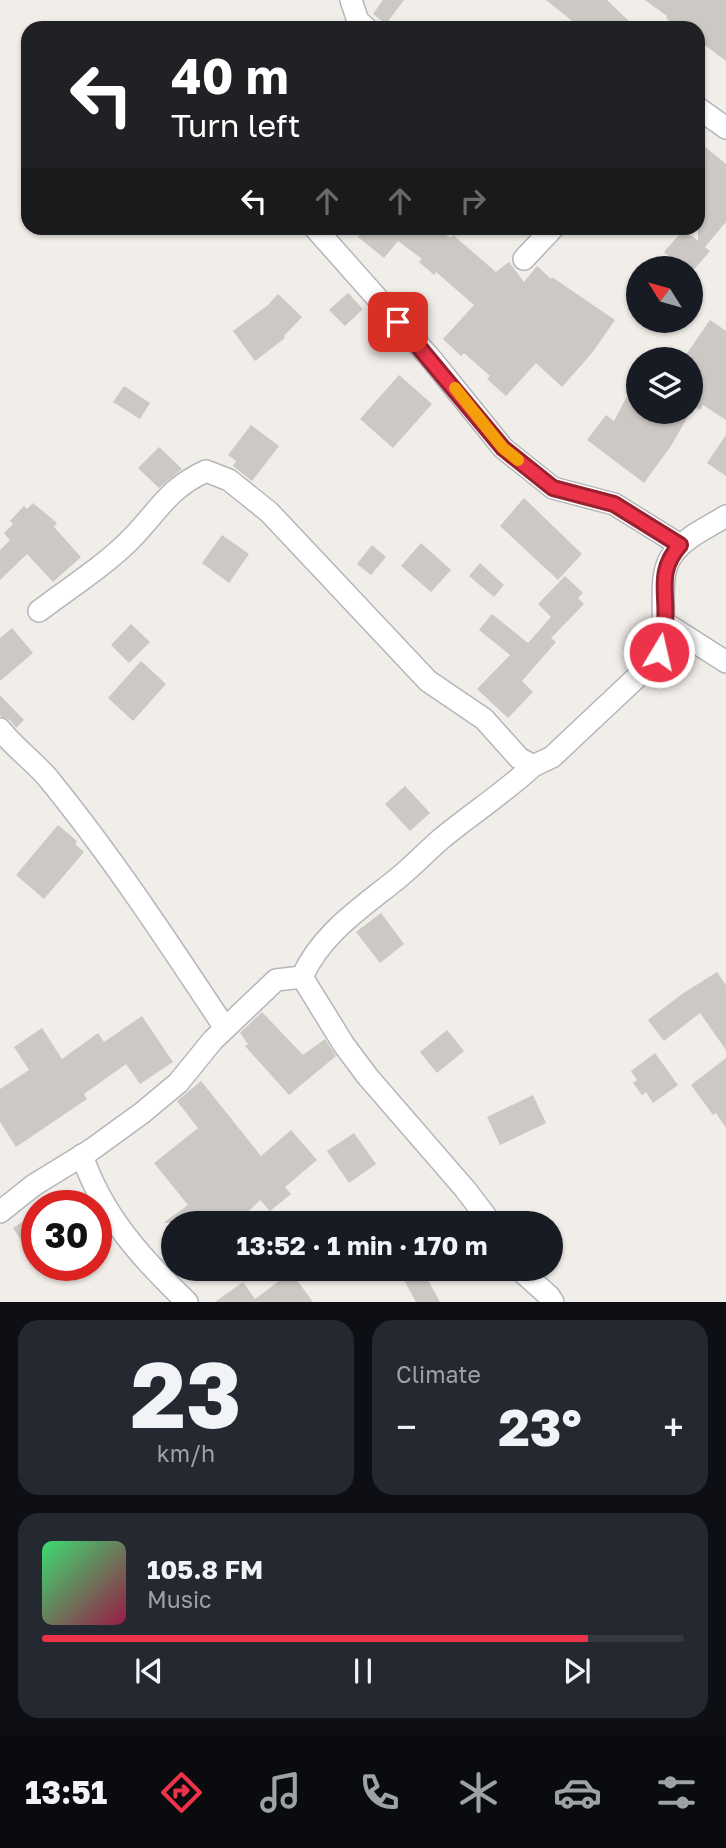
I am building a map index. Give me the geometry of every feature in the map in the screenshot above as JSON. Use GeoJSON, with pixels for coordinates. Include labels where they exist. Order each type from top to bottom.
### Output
{"type":"FeatureCollection","features":[{"type":"Feature","properties":{"kind":"street"},"geometry":{"type":"LineString","coordinates":[[351,0],[358,21]]}},
{"type":"Feature","properties":{"kind":"street"},"geometry":{"type":"LineString","coordinates":[[705,113],[726,128]]}},
{"type":"Feature","properties":{"kind":"street"},"geometry":{"type":"LineString","coordinates":[[321,235],[432,360],[503,448],[553,488],[614,504],[680,545]]}},
{"type":"Feature","properties":{"kind":"street"},"geometry":{"type":"LineString","coordinates":[[524,260],[547,235]]}},
{"type":"Feature","properties":{"kind":"street"},"geometry":{"type":"LineString","coordinates":[[39,611],[128,542],[184,481],[206,471],[229,480],[269,512],[428,681],[484,719],[519,758],[533,766]]}},
{"type":"Feature","properties":{"kind":"street"},"geometry":{"type":"LineString","coordinates":[[302,977],[311,956],[333,932],[440,840],[510,787],[533,766],[551,757],[652,663],[659,652],[665,624],[664,580],[671,555],[680,545],[726,516]]}},
{"type":"Feature","properties":{"kind":"street"},"geometry":{"type":"LineString","coordinates":[[665,624],[726,662]]}},
{"type":"Feature","properties":{"kind":"street"},"geometry":{"type":"LineString","coordinates":[[0,729],[51,781],[129,883],[225,1028]]}},
{"type":"Feature","properties":{"kind":"street"},"geometry":{"type":"LineString","coordinates":[[0,1212],[34,1185],[142,1114],[178,1083],[225,1028],[276,980],[302,977]]}},
{"type":"Feature","properties":{"kind":"street"},"geometry":{"type":"LineString","coordinates":[[302,977],[344,1045],[368,1077],[482,1211]]}},
{"type":"Feature","properties":{"kind":"street"},"geometry":{"type":"LineString","coordinates":[[82,1155],[92,1185],[109,1213],[157,1274],[187,1302]]}},
{"type":"Feature","properties":{"kind":"street"},"geometry":{"type":"LineString","coordinates":[[532,1281],[552,1302]]}},
{"type":"Feature","properties":{"kind":"building"},"geometry":{"type":"Polygon","coordinates":[[[383,0],[404,0],[388,21],[382,21],[373,14],[383,0]]]}},
{"type":"Feature","properties":{"kind":"building"},"geometry":{"type":"Polygon","coordinates":[[[546,0],[607,0],[629,21],[572,21],[546,0]]]}},
{"type":"Feature","properties":{"kind":"building"},"geometry":{"type":"Polygon","coordinates":[[[645,0],[726,0],[726,61],[705,45],[705,21],[669,21],[667,16],[645,0]]]}},
{"type":"Feature","properties":{"kind":"building"},"geometry":{"type":"Polygon","coordinates":[[[705,147],[726,164],[726,222],[705,247],[710,251],[704,258],[669,256],[664,252],[679,235],[691,235],[698,241],[698,235],[705,235],[705,147]]]}},
{"type":"Feature","properties":{"kind":"building"},"geometry":{"type":"Polygon","coordinates":[[[446,235],[451,238],[453,235],[496,272],[509,262],[524,282],[537,266],[551,279],[552,277],[615,320],[592,353],[562,387],[536,363],[506,396],[487,379],[490,376],[464,353],[461,356],[443,339],[474,305],[436,272],[434,275],[419,262],[422,259],[398,241],[384,258],[358,237],[446,235]]]}},
{"type":"Feature","properties":{"kind":"building"},"geometry":{"type":"Polygon","coordinates":[[[348,293],[363,309],[345,326],[329,310],[348,293]]]}},
{"type":"Feature","properties":{"kind":"building"},"geometry":{"type":"Polygon","coordinates":[[[278,294],[302,317],[285,338],[255,361],[233,331],[268,305],[278,294]]]}},
{"type":"Feature","properties":{"kind":"building"},"geometry":{"type":"Polygon","coordinates":[[[710,320],[726,331],[726,420],[703,405],[703,347],[691,347],[710,320]]]}},
{"type":"Feature","properties":{"kind":"building"},"geometry":{"type":"Polygon","coordinates":[[[399,375],[432,404],[393,448],[360,419],[399,375]]]}},
{"type":"Feature","properties":{"kind":"building"},"geometry":{"type":"Polygon","coordinates":[[[124,386],[150,403],[140,419],[113,402],[124,386]]]}},
{"type":"Feature","properties":{"kind":"building"},"geometry":{"type":"Polygon","coordinates":[[[626,398],[626,424],[684,424],[644,483],[587,440],[606,415],[614,421],[626,398]]]}},
{"type":"Feature","properties":{"kind":"building"},"geometry":{"type":"Polygon","coordinates":[[[251,425],[279,446],[252,481],[233,466],[236,461],[228,455],[251,425]]]}},
{"type":"Feature","properties":{"kind":"building"},"geometry":{"type":"Polygon","coordinates":[[[726,435],[726,476],[707,463],[726,435]]]}},
{"type":"Feature","properties":{"kind":"building"},"geometry":{"type":"Polygon","coordinates":[[[159,447],[182,469],[159,488],[138,468],[159,447]]]}},
{"type":"Feature","properties":{"kind":"building"},"geometry":{"type":"Polygon","coordinates":[[[524,498],[582,554],[558,580],[500,526],[524,498]]]}},
{"type":"Feature","properties":{"kind":"building"},"geometry":{"type":"Polygon","coordinates":[[[33,503],[57,523],[54,527],[81,557],[53,582],[27,554],[0,580],[0,550],[10,540],[4,533],[13,524],[10,521],[24,506],[27,509],[33,503]]]}},
{"type":"Feature","properties":{"kind":"building"},"geometry":{"type":"Polygon","coordinates":[[[222,535],[249,554],[229,583],[202,563],[222,535]]]}},
{"type":"Feature","properties":{"kind":"building"},"geometry":{"type":"Polygon","coordinates":[[[421,543],[451,570],[431,592],[401,566],[421,543]]]}},
{"type":"Feature","properties":{"kind":"building"},"geometry":{"type":"Polygon","coordinates":[[[372,545],[386,557],[371,575],[357,564],[372,545]]]}},
{"type":"Feature","properties":{"kind":"building"},"geometry":{"type":"Polygon","coordinates":[[[480,563],[504,585],[494,597],[469,576],[480,563]]]}},
{"type":"Feature","properties":{"kind":"building"},"geometry":{"type":"Polygon","coordinates":[[[565,576],[583,593],[578,598],[584,604],[551,638],[556,642],[522,681],[533,692],[508,718],[477,689],[510,655],[479,630],[492,614],[528,643],[551,617],[538,604],[565,576]]]}},
{"type":"Feature","properties":{"kind":"building"},"geometry":{"type":"Polygon","coordinates":[[[131,624],[150,642],[129,663],[111,645],[131,624]]]}},
{"type":"Feature","properties":{"kind":"building"},"geometry":{"type":"Polygon","coordinates":[[[12,628],[33,653],[0,681],[0,638],[12,628]]]}},
{"type":"Feature","properties":{"kind":"building"},"geometry":{"type":"Polygon","coordinates":[[[141,661],[166,684],[133,721],[108,698],[141,661]]]}},
{"type":"Feature","properties":{"kind":"building"},"geometry":{"type":"Polygon","coordinates":[[[0,695],[24,720],[16,728],[10,720],[0,716],[0,695]]]}},
{"type":"Feature","properties":{"kind":"building"},"geometry":{"type":"Polygon","coordinates":[[[405,786],[430,813],[410,831],[385,804],[405,786]]]}},
{"type":"Feature","properties":{"kind":"building"},"geometry":{"type":"Polygon","coordinates":[[[58,825],[77,841],[75,844],[84,852],[44,899],[16,875],[58,825]]]}},
{"type":"Feature","properties":{"kind":"building"},"geometry":{"type":"Polygon","coordinates":[[[381,913],[404,944],[380,963],[356,932],[381,913]]]}},
{"type":"Feature","properties":{"kind":"building"},"geometry":{"type":"Polygon","coordinates":[[[717,972],[726,985],[726,1050],[700,1013],[664,1041],[648,1020],[717,972]]]}},
{"type":"Feature","properties":{"kind":"building"},"geometry":{"type":"Polygon","coordinates":[[[262,1012],[303,1055],[325,1039],[336,1056],[289,1095],[245,1046],[248,1044],[240,1033],[262,1012]]]}},
{"type":"Feature","properties":{"kind":"building"},"geometry":{"type":"Polygon","coordinates":[[[142,1016],[173,1062],[140,1084],[126,1064],[84,1094],[87,1099],[16,1147],[0,1122],[0,1089],[29,1070],[14,1047],[42,1028],[62,1059],[98,1033],[104,1042],[142,1016]]]}},
{"type":"Feature","properties":{"kind":"building"},"geometry":{"type":"Polygon","coordinates":[[[447,1030],[464,1051],[437,1073],[420,1052],[447,1030]]]}},
{"type":"Feature","properties":{"kind":"building"},"geometry":{"type":"Polygon","coordinates":[[[655,1053],[678,1085],[653,1103],[646,1092],[642,1095],[633,1083],[637,1080],[631,1071],[655,1053]]]}},
{"type":"Feature","properties":{"kind":"building"},"geometry":{"type":"Polygon","coordinates":[[[726,1058],[726,1128],[691,1085],[726,1058]]]}},
{"type":"Feature","properties":{"kind":"building"},"geometry":{"type":"Polygon","coordinates":[[[201,1081],[261,1156],[291,1130],[317,1160],[285,1187],[291,1194],[270,1211],[260,1200],[249,1211],[180,1211],[188,1205],[154,1163],[198,1128],[177,1101],[201,1081]]]}},
{"type":"Feature","properties":{"kind":"building"},"geometry":{"type":"Polygon","coordinates":[[[533,1095],[546,1123],[500,1145],[487,1117],[533,1095]]]}},
{"type":"Feature","properties":{"kind":"building"},"geometry":{"type":"Polygon","coordinates":[[[354,1133],[376,1164],[349,1183],[327,1151],[354,1133]]]}},
{"type":"Feature","properties":{"kind":"building"},"geometry":{"type":"Polygon","coordinates":[[[21,1223],[21,1240],[13,1228],[21,1223]]]}},
{"type":"Feature","properties":{"kind":"building"},"geometry":{"type":"Polygon","coordinates":[[[279,1281],[298,1281],[313,1302],[215,1302],[243,1282],[255,1299],[279,1281]]]}},
{"type":"Feature","properties":{"kind":"building"},"geometry":{"type":"Polygon","coordinates":[[[405,1281],[429,1281],[440,1302],[416,1302],[405,1281]]]}},
{"type":"Feature","properties":{"kind":"slow traffic"},"geometry":{"type":"LineString","coordinates":[[455,388],[503,448],[518,460]]}},
{"type":"Feature","properties":{"kind":"route"},"geometry":{"type":"LineString","coordinates":[[398,322],[503,448],[553,488],[614,504],[680,545],[671,555],[666,567],[665,624],[659,652]]}}]}
